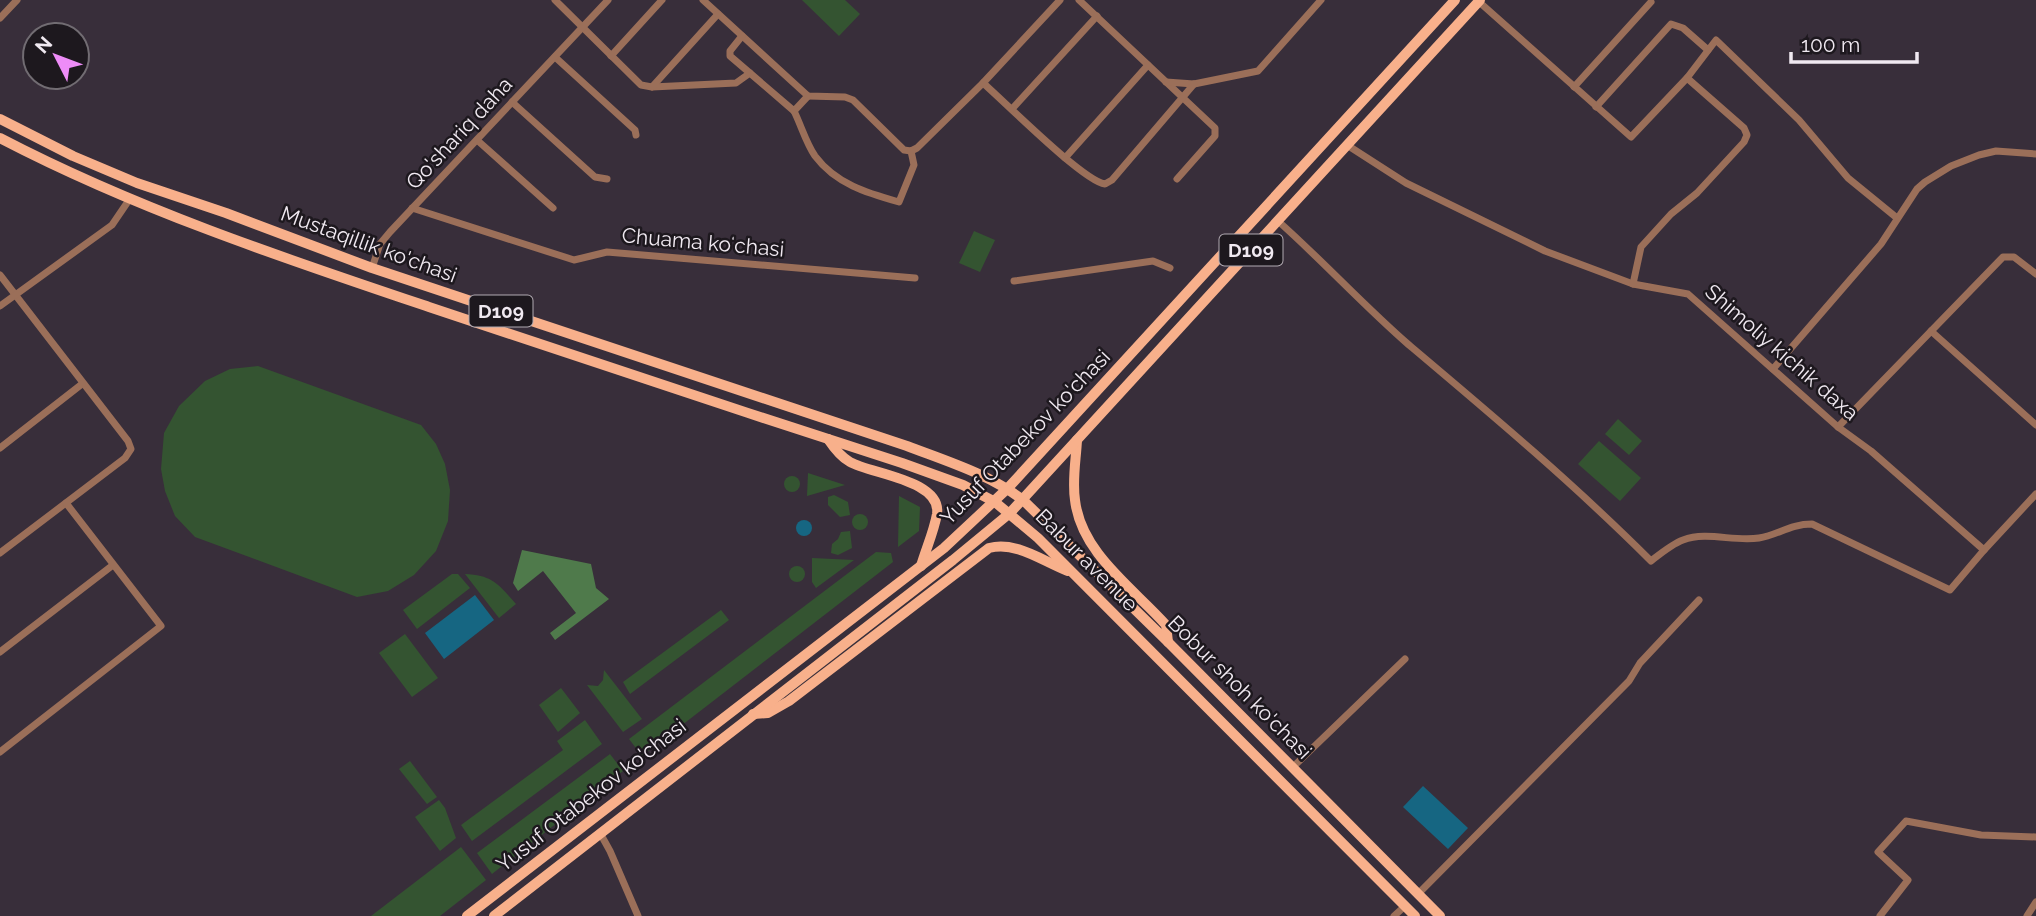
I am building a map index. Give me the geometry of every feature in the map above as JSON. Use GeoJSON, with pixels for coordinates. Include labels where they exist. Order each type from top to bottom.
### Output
{"type":"FeatureCollection","features":[{"type":"Feature","properties":{"kind":"main road","name":"Yusuf Otabekov ko'chasi"},"geometry":{"type":"LineString","coordinates":[[467,916],[944,548],[995,502],[1455,0]]}},
{"type":"Feature","properties":{"kind":"main road","name":"Yusuf Otabekov ko'chasi"},"geometry":{"type":"LineString","coordinates":[[494,916],[1010,513],[1479,1]]}},
{"type":"Feature","properties":{"kind":"main road","name":"Mustaqillik ko'chasi"},"geometry":{"type":"LineString","coordinates":[[0,119],[73,156],[137,183],[372,268],[907,446],[1008,488]]}},
{"type":"Feature","properties":{"kind":"main road","name":"Mustaqillik ko'chasi"},"geometry":{"type":"LineString","coordinates":[[0,138],[129,200],[340,278],[963,485],[995,502]]}},
{"type":"Feature","properties":{"kind":"main road"},"geometry":{"type":"LineString","coordinates":[[129,200],[137,183]]}},
{"type":"Feature","properties":{"kind":"main road"},"geometry":{"type":"LineString","coordinates":[[219,232],[226,213]]}},
{"type":"Feature","properties":{"kind":"main road"},"geometry":{"type":"LineString","coordinates":[[828,439],[851,463],[914,484],[934,499],[937,514],[921,566]]}},
{"type":"Feature","properties":{"kind":"main road"},"geometry":{"type":"LineString","coordinates":[[1077,440],[1074,498],[1080,522],[1090,544],[1166,625],[1168,642]]}},
{"type":"Feature","properties":{"kind":"main road","name":"Bobur shoh ko'chasi"},"geometry":{"type":"LineString","coordinates":[[1008,488],[1168,642],[1440,916]]}},
{"type":"Feature","properties":{"kind":"main road","name":"Babur avenue"},"geometry":{"type":"LineString","coordinates":[[995,502],[1074,574],[1415,916]]}},
{"type":"Feature","properties":{"kind":"main road"},"geometry":{"type":"LineString","coordinates":[[753,714],[768,713],[789,701],[989,548],[1011,546],[1074,574]]}},
{"type":"Feature","properties":{"kind":"street"},"geometry":{"type":"LineString","coordinates":[[0,18],[17,0]]}},
{"type":"Feature","properties":{"kind":"street"},"geometry":{"type":"LineString","coordinates":[[555,0],[641,85],[652,87],[736,83],[750,73]]}},
{"type":"Feature","properties":{"kind":"street","name":"Qo'shariq daha"},"geometry":{"type":"LineString","coordinates":[[372,268],[380,244],[608,0]]}},
{"type":"Feature","properties":{"kind":"street"},"geometry":{"type":"LineString","coordinates":[[611,56],[662,0]]}},
{"type":"Feature","properties":{"kind":"street"},"geometry":{"type":"LineString","coordinates":[[702,0],[807,96],[845,97],[853,100],[904,150],[911,151],[983,83],[1060,0]]}},
{"type":"Feature","properties":{"kind":"street"},"geometry":{"type":"LineString","coordinates":[[1079,0],[1217,132],[1177,179]]}},
{"type":"Feature","properties":{"kind":"street"},"geometry":{"type":"LineString","coordinates":[[1166,82],[1194,84],[1258,71],[1321,0]]}},
{"type":"Feature","properties":{"kind":"street"},"geometry":{"type":"LineString","coordinates":[[1479,1],[1631,137],[1687,78],[1716,40],[1798,120],[1848,178],[1897,218]]}},
{"type":"Feature","properties":{"kind":"street"},"geometry":{"type":"LineString","coordinates":[[1574,87],[1651,2]]}},
{"type":"Feature","properties":{"kind":"street"},"geometry":{"type":"LineString","coordinates":[[652,87],[718,14]]}},
{"type":"Feature","properties":{"kind":"street"},"geometry":{"type":"LineString","coordinates":[[1012,109],[1097,16]]}},
{"type":"Feature","properties":{"kind":"street"},"geometry":{"type":"LineString","coordinates":[[1596,107],[1671,24],[1683,28],[1708,50]]}},
{"type":"Feature","properties":{"kind":"street"},"geometry":{"type":"LineString","coordinates":[[742,36],[730,51],[730,56],[794,111],[815,156],[839,179],[859,191],[900,202],[914,165],[911,151]]}},
{"type":"Feature","properties":{"kind":"street"},"geometry":{"type":"LineString","coordinates":[[555,57],[635,130],[636,135]]}},
{"type":"Feature","properties":{"kind":"street"},"geometry":{"type":"LineString","coordinates":[[1065,158],[1148,65]]}},
{"type":"Feature","properties":{"kind":"street"},"geometry":{"type":"LineString","coordinates":[[1633,284],[1641,247],[1671,214],[1697,193],[1744,142],[1747,135],[1744,128],[1687,78]]}},
{"type":"Feature","properties":{"kind":"street"},"geometry":{"type":"LineString","coordinates":[[983,83],[1065,158],[1091,179],[1105,184],[1112,180],[1194,84]]}},
{"type":"Feature","properties":{"kind":"street"},"geometry":{"type":"LineString","coordinates":[[794,111],[807,96]]}},
{"type":"Feature","properties":{"kind":"street"},"geometry":{"type":"LineString","coordinates":[[512,102],[595,177],[607,179]]}},
{"type":"Feature","properties":{"kind":"street"},"geometry":{"type":"LineString","coordinates":[[477,140],[553,208]]}},
{"type":"Feature","properties":{"kind":"street","name":"Shimoliy kichik daxa"},"geometry":{"type":"LineString","coordinates":[[1348,145],[1406,183],[1545,251],[1633,284],[1688,293],[1838,427],[1871,451],[1984,550]]}},
{"type":"Feature","properties":{"kind":"street"},"geometry":{"type":"LineString","coordinates":[[1773,369],[1868,260],[1917,189],[1925,182],[1964,160],[1996,151],[2036,153]]}},
{"type":"Feature","properties":{"kind":"street"},"geometry":{"type":"LineString","coordinates":[[0,306],[112,225],[129,200]]}},
{"type":"Feature","properties":{"kind":"street","name":"Chuama koʻchasi"},"geometry":{"type":"LineString","coordinates":[[412,208],[574,260],[607,252],[915,278]]}},
{"type":"Feature","properties":{"kind":"street"},"geometry":{"type":"LineString","coordinates":[[1278,221],[1408,344],[1543,459],[1651,561],[1681,540],[1702,537],[1761,538],[1790,526],[1812,524],[1950,590],[2036,494]]}},
{"type":"Feature","properties":{"kind":"street"},"geometry":{"type":"LineString","coordinates":[[1838,427],[2003,257],[2014,257],[2036,274]]}},
{"type":"Feature","properties":{"kind":"street"},"geometry":{"type":"LineString","coordinates":[[1014,281],[1153,261],[1170,268]]}},
{"type":"Feature","properties":{"kind":"street"},"geometry":{"type":"LineString","coordinates":[[0,275],[128,441],[131,449],[125,457],[0,553]]}},
{"type":"Feature","properties":{"kind":"street"},"geometry":{"type":"LineString","coordinates":[[1931,331],[2036,425]]}},
{"type":"Feature","properties":{"kind":"street"},"geometry":{"type":"LineString","coordinates":[[0,448],[82,384]]}},
{"type":"Feature","properties":{"kind":"street"},"geometry":{"type":"LineString","coordinates":[[0,752],[161,626],[66,503]]}},
{"type":"Feature","properties":{"kind":"street"},"geometry":{"type":"LineString","coordinates":[[0,653],[113,565]]}},
{"type":"Feature","properties":{"kind":"street"},"geometry":{"type":"LineString","coordinates":[[1418,894],[1629,681],[1640,663],[1699,600]]}},
{"type":"Feature","properties":{"kind":"street"},"geometry":{"type":"LineString","coordinates":[[1293,767],[1405,659]]}},
{"type":"Feature","properties":{"kind":"street"},"geometry":{"type":"LineString","coordinates":[[1880,916],[1908,880],[1878,852],[1906,821],[1981,835],[2036,837]]}},
{"type":"Feature","properties":{"kind":"street"},"geometry":{"type":"LineString","coordinates":[[600,833],[638,916]]}},
{"type":"Feature","properties":{"kind":"street"},"geometry":{"type":"LineString","coordinates":[[2027,916],[2036,902]]}},
{"type":"Feature","properties":{"kind":"street"},"geometry":{"type":"LineString","coordinates":[[1394,916],[1405,906]]}},
{"type":"Feature","properties":{"kind":"green space"},"geometry":{"type":"Polygon","coordinates":[[[802,0],[845,0],[860,14],[839,36],[802,0]]]}},
{"type":"Feature","properties":{"kind":"green space"},"geometry":{"type":"Polygon","coordinates":[[[974,231],[995,240],[980,272],[959,263],[974,231]]]}},
{"type":"Feature","properties":{"kind":"green space"},"geometry":{"type":"Polygon","coordinates":[[[258,366],[421,425],[436,444],[445,464],[450,490],[448,521],[436,551],[414,575],[388,591],[357,597],[195,537],[175,516],[165,491],[161,469],[164,433],[179,406],[205,381],[230,369],[258,366]]]}},
{"type":"Feature","properties":{"kind":"green space"},"geometry":{"type":"Polygon","coordinates":[[[1618,419],[1642,441],[1629,455],[1605,434],[1618,419]]]}},
{"type":"Feature","properties":{"kind":"green space"},"geometry":{"type":"Polygon","coordinates":[[[1599,441],[1641,478],[1620,501],[1578,464],[1599,441]]]}},
{"type":"Feature","properties":{"kind":"green space"},"geometry":{"type":"Polygon","coordinates":[[[808,473],[845,485],[807,496],[808,473]]]}},
{"type":"Feature","properties":{"kind":"green space"},"geometry":{"type":"Polygon","coordinates":[[[792,476],[800,484],[792,492],[784,484],[792,476]]]}},
{"type":"Feature","properties":{"kind":"green space"},"geometry":{"type":"Polygon","coordinates":[[[834,495],[848,502],[850,515],[840,517],[828,505],[828,497],[834,495]]]}},
{"type":"Feature","properties":{"kind":"green space"},"geometry":{"type":"Polygon","coordinates":[[[899,496],[920,507],[919,531],[898,547],[899,496]]]}},
{"type":"Feature","properties":{"kind":"green space"},"geometry":{"type":"Polygon","coordinates":[[[860,514],[868,522],[860,530],[852,522],[860,514]]]}},
{"type":"Feature","properties":{"kind":"green space"},"geometry":{"type":"Polygon","coordinates":[[[850,531],[852,548],[838,555],[831,553],[832,544],[841,532],[850,531]]]}},
{"type":"Feature","properties":{"kind":"green space"},"geometry":{"type":"Polygon","coordinates":[[[522,550],[591,564],[596,588],[609,599],[555,640],[550,633],[576,613],[543,571],[518,591],[513,583],[522,550]]]}},
{"type":"Feature","properties":{"kind":"green space"},"geometry":{"type":"Polygon","coordinates":[[[876,552],[891,553],[893,562],[642,756],[629,739],[876,552]]]}},
{"type":"Feature","properties":{"kind":"green space"},"geometry":{"type":"Polygon","coordinates":[[[812,558],[854,560],[816,588],[812,582],[812,558]]]}},
{"type":"Feature","properties":{"kind":"green space"},"geometry":{"type":"Polygon","coordinates":[[[797,566],[805,574],[797,582],[789,574],[797,566]]]}},
{"type":"Feature","properties":{"kind":"green space"},"geometry":{"type":"Polygon","coordinates":[[[452,574],[458,574],[470,588],[417,629],[403,610],[452,574]]]}},
{"type":"Feature","properties":{"kind":"green space"},"geometry":{"type":"Polygon","coordinates":[[[465,574],[482,576],[495,582],[516,604],[499,618],[465,574]]]}},
{"type":"Feature","properties":{"kind":"green space"},"geometry":{"type":"Polygon","coordinates":[[[721,610],[729,620],[630,694],[623,682],[721,610]]]}},
{"type":"Feature","properties":{"kind":"green space"},"geometry":{"type":"Polygon","coordinates":[[[405,634],[438,678],[412,697],[379,653],[405,634]]]}},
{"type":"Feature","properties":{"kind":"green space"},"geometry":{"type":"Polygon","coordinates":[[[604,670],[642,719],[623,732],[587,685],[598,686],[603,680],[604,670]]]}},
{"type":"Feature","properties":{"kind":"green space"},"geometry":{"type":"Polygon","coordinates":[[[561,688],[580,713],[558,732],[539,705],[561,688]]]}},
{"type":"Feature","properties":{"kind":"green space"},"geometry":{"type":"Polygon","coordinates":[[[585,720],[602,744],[472,841],[461,825],[563,750],[557,741],[585,720]]]}},
{"type":"Feature","properties":{"kind":"green space"},"geometry":{"type":"Polygon","coordinates":[[[610,754],[623,771],[492,874],[477,853],[610,754]]]}},
{"type":"Feature","properties":{"kind":"green space"},"geometry":{"type":"Polygon","coordinates":[[[410,761],[437,797],[427,804],[399,769],[410,761]]]}},
{"type":"Feature","properties":{"kind":"green space"},"geometry":{"type":"Polygon","coordinates":[[[439,800],[445,808],[456,838],[440,851],[415,817],[439,800]]]}},
{"type":"Feature","properties":{"kind":"green space"},"geometry":{"type":"Polygon","coordinates":[[[461,847],[486,880],[440,916],[371,916],[461,847]]]}},
{"type":"Feature","properties":{"kind":"water"},"geometry":{"type":"Polygon","coordinates":[[[804,520],[812,528],[804,536],[796,528],[804,520]]]}},
{"type":"Feature","properties":{"kind":"water"},"geometry":{"type":"Polygon","coordinates":[[[475,595],[494,620],[444,659],[425,633],[475,595]]]}},
{"type":"Feature","properties":{"kind":"water"},"geometry":{"type":"Polygon","coordinates":[[[1423,786],[1468,828],[1448,849],[1403,807],[1423,786]]]}}]}
